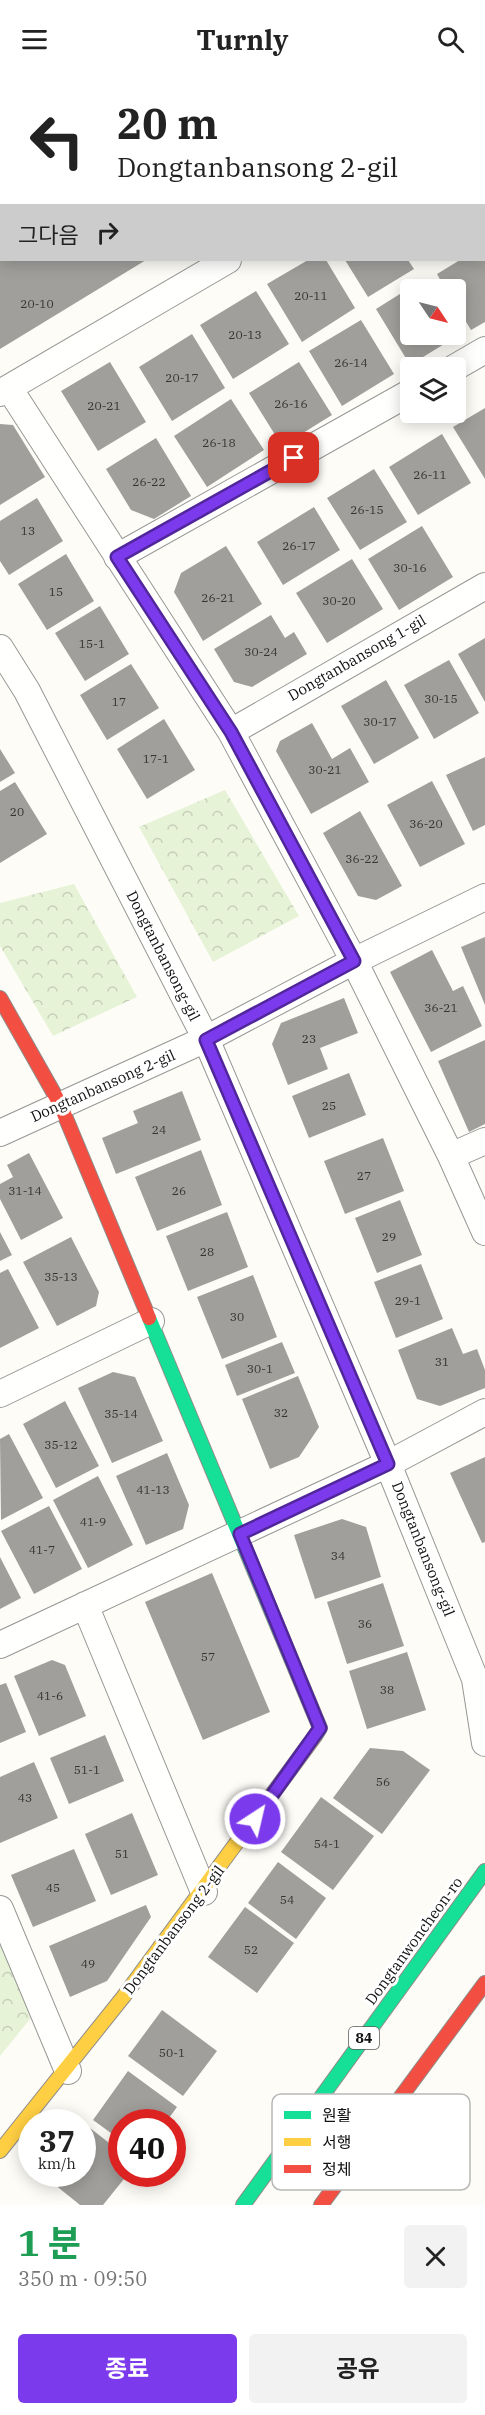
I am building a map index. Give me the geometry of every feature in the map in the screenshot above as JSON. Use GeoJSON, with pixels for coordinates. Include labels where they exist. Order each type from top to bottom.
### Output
{"type":"FeatureCollection","features":[{"type":"Feature","properties":{"kind":"street"},"geometry":{"type":"LineString","coordinates":[[226,261],[4,391],[117,557],[231,732],[354,961],[451,1156],[485,1232]]}},
{"type":"Feature","properties":{"kind":"street"},"geometry":{"type":"LineString","coordinates":[[466,361],[485,350]]}},
{"type":"Feature","properties":{"kind":"street"},"geometry":{"type":"LineString","coordinates":[[117,557],[400,398]]}},
{"type":"Feature","properties":{"kind":"street","name":"Dongtanbansong 1-gil"},"geometry":{"type":"LineString","coordinates":[[231,732],[485,586]]}},
{"type":"Feature","properties":{"kind":"street","name":"Dongtanbansong-gil"},"geometry":{"type":"LineString","coordinates":[[0,648],[27,690],[206,1040],[480,1680],[485,1743]]}},
{"type":"Feature","properties":{"kind":"street"},"geometry":{"type":"LineString","coordinates":[[206,1040],[354,961],[485,897]]}},
{"type":"Feature","properties":{"kind":"street"},"geometry":{"type":"LineString","coordinates":[[0,999],[60,1104],[240,1534]]}},
{"type":"Feature","properties":{"kind":"street","name":"Dongtanbansong 2-gil"},"geometry":{"type":"LineString","coordinates":[[0,1133],[206,1040]]}},
{"type":"Feature","properties":{"kind":"street"},"geometry":{"type":"LineString","coordinates":[[451,1156],[485,1141]]}},
{"type":"Feature","properties":{"kind":"street"},"geometry":{"type":"LineString","coordinates":[[0,1394],[151,1322]]}},
{"type":"Feature","properties":{"kind":"street"},"geometry":{"type":"LineString","coordinates":[[0,1646],[388,1464],[485,1412]]}},
{"type":"Feature","properties":{"kind":"street","name":"Dongtanbansong 2-gil"},"geometry":{"type":"LineString","coordinates":[[0,2151],[68,2070],[204,1892],[320,1728],[240,1534]]}},
{"type":"Feature","properties":{"kind":"street"},"geometry":{"type":"LineString","coordinates":[[85,1605],[204,1892]]}},
{"type":"Feature","properties":{"kind":"street","name":"Dongtanwoncheon-ro"},"geometry":{"type":"LineString","coordinates":[[323,2094],[485,1871]]}},
{"type":"Feature","properties":{"kind":"street"},"geometry":{"type":"LineString","coordinates":[[0,1909],[68,2070]]}},
{"type":"Feature","properties":{"kind":"street"},"geometry":{"type":"LineString","coordinates":[[403,2094],[485,1983]]}},
{"type":"Feature","properties":{"kind":"street","name":"Dongtanwoncheon-ro"},"geometry":{"type":"LineString","coordinates":[[243,2205],[272,2165]]}},
{"type":"Feature","properties":{"kind":"street"},"geometry":{"type":"LineString","coordinates":[[321,2205],[332,2190]]}},
{"type":"Feature","properties":{"kind":"green space"},"geometry":{"type":"Polygon","coordinates":[[[225,790],[299,916],[213,962],[139,827],[225,790]]]}},
{"type":"Feature","properties":{"kind":"green space"},"geometry":{"type":"Polygon","coordinates":[[[74,884],[137,997],[53,1036],[0,946],[0,903],[74,884]]]}},
{"type":"Feature","properties":{"kind":"green space"},"geometry":{"type":"Polygon","coordinates":[[[0,1899],[48,1997],[0,2056],[0,1899]]]}},
{"type":"Feature","properties":{"kind":"building"},"geometry":{"type":"Polygon","coordinates":[[[0,261],[144,261],[0,349],[0,261]]]}},
{"type":"Feature","properties":{"kind":"building"},"geometry":{"type":"Polygon","coordinates":[[[306,261],[327,261],[355,308],[302,342],[267,284],[306,261]]]}},
{"type":"Feature","properties":{"kind":"building"},"geometry":{"type":"Polygon","coordinates":[[[346,261],[409,261],[414,269],[368,297],[346,261]]]}},
{"type":"Feature","properties":{"kind":"building"},"geometry":{"type":"Polygon","coordinates":[[[458,261],[485,261],[485,322],[471,330],[466,322],[466,279],[440,279],[437,274],[458,261]]]}},
{"type":"Feature","properties":{"kind":"building"},"geometry":{"type":"Polygon","coordinates":[[[256,291],[289,344],[233,379],[200,325],[256,291]]]}},
{"type":"Feature","properties":{"kind":"building"},"geometry":{"type":"Polygon","coordinates":[[[400,294],[400,345],[443,345],[423,357],[405,357],[376,309],[400,294]]]}},
{"type":"Feature","properties":{"kind":"building"},"geometry":{"type":"Polygon","coordinates":[[[361,320],[394,374],[342,406],[309,351],[361,320]]]}},
{"type":"Feature","properties":{"kind":"building"},"geometry":{"type":"Polygon","coordinates":[[[192,334],[225,388],[172,421],[139,367],[192,334]]]}},
{"type":"Feature","properties":{"kind":"building"},"geometry":{"type":"Polygon","coordinates":[[[110,362],[146,422],[98,451],[61,391],[110,362]]]}},
{"type":"Feature","properties":{"kind":"building"},"geometry":{"type":"Polygon","coordinates":[[[299,362],[332,415],[282,446],[249,393],[299,362]]]}},
{"type":"Feature","properties":{"kind":"building"},"geometry":{"type":"Polygon","coordinates":[[[231,399],[264,450],[207,487],[174,436],[231,399]]]}},
{"type":"Feature","properties":{"kind":"building"},"geometry":{"type":"Polygon","coordinates":[[[485,408],[485,479],[453,427],[460,423],[466,423],[466,419],[485,408]]]}},
{"type":"Feature","properties":{"kind":"building"},"geometry":{"type":"Polygon","coordinates":[[[0,424],[13,425],[45,477],[0,505],[0,424]]]}},
{"type":"Feature","properties":{"kind":"building"},"geometry":{"type":"Polygon","coordinates":[[[442,434],[471,483],[418,515],[389,467],[442,434]]]}},
{"type":"Feature","properties":{"kind":"building"},"geometry":{"type":"Polygon","coordinates":[[[156,438],[191,496],[154,519],[131,510],[106,469],[156,438]]]}},
{"type":"Feature","properties":{"kind":"building"},"geometry":{"type":"Polygon","coordinates":[[[374,469],[407,522],[360,550],[327,498],[374,469]]]}},
{"type":"Feature","properties":{"kind":"building"},"geometry":{"type":"Polygon","coordinates":[[[37,498],[63,541],[9,575],[0,561],[0,521],[37,498]]]}},
{"type":"Feature","properties":{"kind":"building"},"geometry":{"type":"Polygon","coordinates":[[[314,507],[340,550],[283,585],[257,542],[314,507]]]}},
{"type":"Feature","properties":{"kind":"building"},"geometry":{"type":"Polygon","coordinates":[[[422,526],[453,577],[399,610],[368,559],[422,526]]]}},
{"type":"Feature","properties":{"kind":"building"},"geometry":{"type":"Polygon","coordinates":[[[226,546],[262,604],[203,641],[174,592],[181,573],[226,546]]]}},
{"type":"Feature","properties":{"kind":"building"},"geometry":{"type":"Polygon","coordinates":[[[66,554],[94,601],[47,630],[18,584],[66,554]]]}},
{"type":"Feature","properties":{"kind":"building"},"geometry":{"type":"Polygon","coordinates":[[[352,559],[383,609],[327,643],[296,593],[352,559]]]}},
{"type":"Feature","properties":{"kind":"building"},"geometry":{"type":"Polygon","coordinates":[[[100,606],[129,654],[85,681],[55,633],[100,606]]]}},
{"type":"Feature","properties":{"kind":"building"},"geometry":{"type":"Polygon","coordinates":[[[271,615],[285,638],[294,632],[307,654],[252,687],[234,682],[214,649],[271,615]]]}},
{"type":"Feature","properties":{"kind":"building"},"geometry":{"type":"Polygon","coordinates":[[[485,638],[485,702],[458,654],[485,638]]]}},
{"type":"Feature","properties":{"kind":"building"},"geometry":{"type":"Polygon","coordinates":[[[449,660],[479,713],[434,739],[404,685],[449,660]]]}},
{"type":"Feature","properties":{"kind":"building"},"geometry":{"type":"Polygon","coordinates":[[[131,664],[159,708],[107,740],[80,695],[131,664]]]}},
{"type":"Feature","properties":{"kind":"building"},"geometry":{"type":"Polygon","coordinates":[[[386,680],[419,738],[374,764],[341,706],[386,680]]]}},
{"type":"Feature","properties":{"kind":"building"},"geometry":{"type":"Polygon","coordinates":[[[164,719],[195,770],[147,799],[117,749],[164,719]]]}},
{"type":"Feature","properties":{"kind":"building"},"geometry":{"type":"Polygon","coordinates":[[[312,723],[332,759],[350,748],[369,782],[311,814],[276,751],[280,741],[312,723]]]}},
{"type":"Feature","properties":{"kind":"building"},"geometry":{"type":"Polygon","coordinates":[[[0,749],[15,773],[0,782],[0,749]]]}},
{"type":"Feature","properties":{"kind":"building"},"geometry":{"type":"Polygon","coordinates":[[[485,757],[485,825],[473,831],[446,775],[485,757]]]}},
{"type":"Feature","properties":{"kind":"building"},"geometry":{"type":"Polygon","coordinates":[[[432,781],[465,844],[420,867],[387,805],[432,781]]]}},
{"type":"Feature","properties":{"kind":"building"},"geometry":{"type":"Polygon","coordinates":[[[15,782],[47,834],[0,863],[0,791],[15,782]]]}},
{"type":"Feature","properties":{"kind":"building"},"geometry":{"type":"Polygon","coordinates":[[[360,811],[402,886],[376,900],[358,896],[323,833],[360,811]]]}},
{"type":"Feature","properties":{"kind":"building"},"geometry":{"type":"Polygon","coordinates":[[[485,937],[485,1005],[461,947],[485,937]]]}},
{"type":"Feature","properties":{"kind":"building"},"geometry":{"type":"Polygon","coordinates":[[[432,950],[453,991],[463,986],[482,1026],[431,1052],[390,972],[432,950]]]}},
{"type":"Feature","properties":{"kind":"building"},"geometry":{"type":"Polygon","coordinates":[[[344,998],[358,1033],[320,1048],[328,1069],[288,1085],[272,1044],[281,1023],[344,998]]]}},
{"type":"Feature","properties":{"kind":"building"},"geometry":{"type":"Polygon","coordinates":[[[485,1040],[485,1124],[469,1132],[438,1061],[485,1040]]]}},
{"type":"Feature","properties":{"kind":"building"},"geometry":{"type":"Polygon","coordinates":[[[349,1073],[366,1115],[309,1138],[292,1096],[349,1073]]]}},
{"type":"Feature","properties":{"kind":"building"},"geometry":{"type":"Polygon","coordinates":[[[182,1091],[201,1140],[116,1174],[102,1138],[138,1123],[133,1111],[182,1091]]]}},
{"type":"Feature","properties":{"kind":"building"},"geometry":{"type":"Polygon","coordinates":[[[383,1138],[404,1191],[345,1214],[324,1161],[383,1138]]]}},
{"type":"Feature","properties":{"kind":"building"},"geometry":{"type":"Polygon","coordinates":[[[201,1150],[222,1205],[157,1231],[135,1177],[201,1150]]]}},
{"type":"Feature","properties":{"kind":"building"},"geometry":{"type":"Polygon","coordinates":[[[29,1153],[63,1218],[21,1240],[0,1199],[0,1184],[13,1177],[7,1165],[29,1153]]]}},
{"type":"Feature","properties":{"kind":"building"},"geometry":{"type":"Polygon","coordinates":[[[400,1200],[422,1255],[377,1273],[355,1218],[400,1200]]]}},
{"type":"Feature","properties":{"kind":"building"},"geometry":{"type":"Polygon","coordinates":[[[227,1212],[248,1267],[188,1291],[166,1236],[227,1212]]]}},
{"type":"Feature","properties":{"kind":"building"},"geometry":{"type":"Polygon","coordinates":[[[0,1232],[12,1255],[0,1261],[0,1232]]]}},
{"type":"Feature","properties":{"kind":"building"},"geometry":{"type":"Polygon","coordinates":[[[71,1237],[99,1292],[96,1306],[57,1326],[23,1262],[71,1237]]]}},
{"type":"Feature","properties":{"kind":"building"},"geometry":{"type":"Polygon","coordinates":[[[421,1264],[443,1319],[396,1338],[374,1282],[421,1264]]]}},
{"type":"Feature","properties":{"kind":"building"},"geometry":{"type":"Polygon","coordinates":[[[8,1269],[39,1328],[0,1348],[0,1273],[8,1269]]]}},
{"type":"Feature","properties":{"kind":"building"},"geometry":{"type":"Polygon","coordinates":[[[253,1275],[277,1337],[222,1359],[197,1297],[253,1275]]]}},
{"type":"Feature","properties":{"kind":"building"},"geometry":{"type":"Polygon","coordinates":[[[452,1328],[463,1354],[477,1349],[485,1370],[485,1388],[440,1406],[417,1399],[398,1350],[452,1328]]]}},
{"type":"Feature","properties":{"kind":"building"},"geometry":{"type":"Polygon","coordinates":[[[282,1342],[295,1373],[237,1396],[225,1365],[282,1342]]]}},
{"type":"Feature","properties":{"kind":"building"},"geometry":{"type":"Polygon","coordinates":[[[113,1372],[135,1377],[163,1441],[112,1463],[78,1388],[113,1372]]]}},
{"type":"Feature","properties":{"kind":"building"},"geometry":{"type":"Polygon","coordinates":[[[298,1376],[319,1427],[299,1457],[270,1469],[242,1399],[298,1376]]]}},
{"type":"Feature","properties":{"kind":"building"},"geometry":{"type":"Polygon","coordinates":[[[65,1401],[99,1466],[56,1488],[23,1424],[65,1401]]]}},
{"type":"Feature","properties":{"kind":"building"},"geometry":{"type":"Polygon","coordinates":[[[9,1434],[43,1498],[1,1520],[0,1439],[9,1434]]]}},
{"type":"Feature","properties":{"kind":"building"},"geometry":{"type":"Polygon","coordinates":[[[167,1453],[189,1505],[183,1529],[146,1545],[116,1476],[167,1453]]]}},
{"type":"Feature","properties":{"kind":"building"},"geometry":{"type":"Polygon","coordinates":[[[485,1457],[485,1542],[482,1543],[450,1473],[485,1457]]]}},
{"type":"Feature","properties":{"kind":"building"},"geometry":{"type":"Polygon","coordinates":[[[98,1476],[133,1545],[88,1568],[53,1500],[98,1476]]]}},
{"type":"Feature","properties":{"kind":"building"},"geometry":{"type":"Polygon","coordinates":[[[49,1506],[82,1569],[34,1594],[1,1531],[49,1506]]]}},
{"type":"Feature","properties":{"kind":"building"},"geometry":{"type":"Polygon","coordinates":[[[342,1519],[366,1527],[381,1577],[315,1599],[294,1535],[342,1519]]]}},
{"type":"Feature","properties":{"kind":"building"},"geometry":{"type":"Polygon","coordinates":[[[0,1557],[21,1598],[0,1609],[0,1557]]]}},
{"type":"Feature","properties":{"kind":"building"},"geometry":{"type":"Polygon","coordinates":[[[212,1573],[270,1712],[203,1740],[145,1602],[212,1573]]]}},
{"type":"Feature","properties":{"kind":"building"},"geometry":{"type":"Polygon","coordinates":[[[383,1583],[404,1646],[347,1664],[327,1602],[383,1583]]]}},
{"type":"Feature","properties":{"kind":"building"},"geometry":{"type":"Polygon","coordinates":[[[407,1652],[426,1710],[367,1729],[349,1671],[407,1652]]]}},
{"type":"Feature","properties":{"kind":"building"},"geometry":{"type":"Polygon","coordinates":[[[52,1660],[65,1665],[86,1716],[39,1736],[14,1676],[52,1660]]]}},
{"type":"Feature","properties":{"kind":"building"},"geometry":{"type":"Polygon","coordinates":[[[6,1683],[26,1732],[0,1743],[0,1685],[6,1683]]]}},
{"type":"Feature","properties":{"kind":"building"},"geometry":{"type":"Polygon","coordinates":[[[105,1735],[124,1781],[69,1804],[50,1758],[105,1735]]]}},
{"type":"Feature","properties":{"kind":"building"},"geometry":{"type":"Polygon","coordinates":[[[370,1748],[403,1751],[430,1770],[382,1834],[333,1798],[370,1748]]]}},
{"type":"Feature","properties":{"kind":"building"},"geometry":{"type":"Polygon","coordinates":[[[34,1762],[58,1818],[0,1843],[0,1777],[34,1762]]]}},
{"type":"Feature","properties":{"kind":"building"},"geometry":{"type":"Polygon","coordinates":[[[321,1797],[374,1836],[333,1890],[281,1852],[321,1797]]]}},
{"type":"Feature","properties":{"kind":"building"},"geometry":{"type":"Polygon","coordinates":[[[132,1813],[158,1875],[111,1895],[85,1834],[132,1813]]]}},
{"type":"Feature","properties":{"kind":"building"},"geometry":{"type":"Polygon","coordinates":[[[74,1849],[96,1901],[33,1927],[11,1875],[74,1849]]]}},
{"type":"Feature","properties":{"kind":"building"},"geometry":{"type":"Polygon","coordinates":[[[278,1862],[326,1898],[296,1939],[248,1903],[278,1862]]]}},
{"type":"Feature","properties":{"kind":"building"},"geometry":{"type":"Polygon","coordinates":[[[146,1905],[151,1917],[107,1981],[70,1997],[49,1946],[146,1905]]]}},
{"type":"Feature","properties":{"kind":"building"},"geometry":{"type":"Polygon","coordinates":[[[245,1907],[294,1943],[257,1993],[208,1957],[245,1907]]]}},
{"type":"Feature","properties":{"kind":"building"},"geometry":{"type":"Polygon","coordinates":[[[162,2010],[217,2051],[183,2096],[128,2056],[162,2010]]]}},
{"type":"Feature","properties":{"kind":"building"},"geometry":{"type":"Polygon","coordinates":[[[128,2071],[177,2107],[176,2109],[108,2109],[108,2131],[96,2122],[96,2116],[128,2071]]]}},
{"type":"Feature","properties":{"kind":"building"},"geometry":{"type":"Polygon","coordinates":[[[96,2133],[108,2142],[108,2187],[118,2187],[103,2205],[80,2205],[58,2187],[96,2187],[96,2133]]]}},
{"type":"Feature","properties":{"kind":"traffic: fast"},"geometry":{"type":"LineString","coordinates":[[149,1318],[320,1728],[315,1736]]}},
{"type":"Feature","properties":{"kind":"traffic: fast"},"geometry":{"type":"LineString","coordinates":[[323,2094],[485,1871]]}},
{"type":"Feature","properties":{"kind":"traffic: fast"},"geometry":{"type":"LineString","coordinates":[[243,2205],[272,2165]]}},
{"type":"Feature","properties":{"kind":"traffic: slow"},"geometry":{"type":"LineString","coordinates":[[0,2151],[124,1996],[315,1736]]}},
{"type":"Feature","properties":{"kind":"traffic: jam"},"geometry":{"type":"LineString","coordinates":[[0,998],[60,1104],[149,1318]]}},
{"type":"Feature","properties":{"kind":"traffic: jam"},"geometry":{"type":"LineString","coordinates":[[403,2094],[485,1983]]}},
{"type":"Feature","properties":{"kind":"traffic: jam"},"geometry":{"type":"LineString","coordinates":[[321,2205],[332,2190]]}},
{"type":"Feature","properties":{"kind":"route"},"geometry":{"type":"LineString","coordinates":[[255,1819],[320,1728],[240,1534],[388,1464],[206,1040],[354,961],[231,732],[117,557],[294,458]]}}]}
